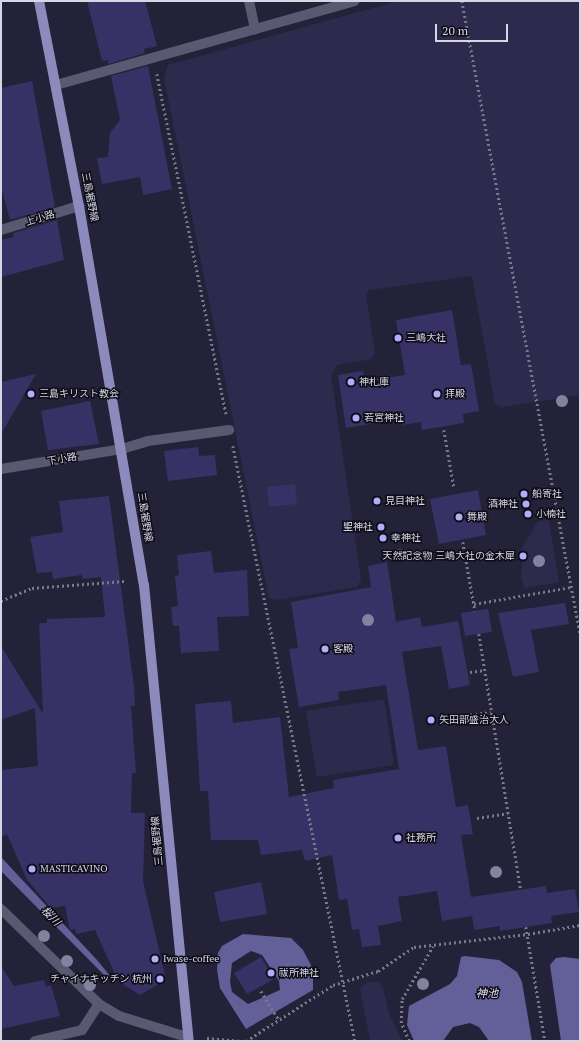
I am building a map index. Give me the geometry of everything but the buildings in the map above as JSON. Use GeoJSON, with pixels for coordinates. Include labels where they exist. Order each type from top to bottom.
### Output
{"type":"FeatureCollection","features":[{"type":"Feature","properties":{"kind":"main road","name":"三島裾野線"},"geometry":{"type":"LineString","coordinates":[[39,1],[79,206],[144,580],[173,885],[186,987],[188,1039]]}},
{"type":"Feature","properties":{"kind":"street"},"geometry":{"type":"LineString","coordinates":[[249,1],[255,29]]}},
{"type":"Feature","properties":{"kind":"street"},"geometry":{"type":"LineString","coordinates":[[56,85],[354,1]]}},
{"type":"Feature","properties":{"kind":"street","name":"上小路"},"geometry":{"type":"LineString","coordinates":[[1,230],[79,206]]}},
{"type":"Feature","properties":{"kind":"street","name":"下小路"},"geometry":{"type":"LineString","coordinates":[[1,469],[122,449],[148,441],[230,430]]}},
{"type":"Feature","properties":{"kind":"street"},"geometry":{"type":"LineString","coordinates":[[1,909],[99,1004],[119,1016],[188,1039]]}},
{"type":"Feature","properties":{"kind":"street"},"geometry":{"type":"LineString","coordinates":[[36,1041],[82,1030],[99,1004]]}},
{"type":"Feature","properties":{"kind":"path"},"geometry":{"type":"LineString","coordinates":[[462,1],[580,633]]}},
{"type":"Feature","properties":{"kind":"path"},"geometry":{"type":"LineString","coordinates":[[153,58],[355,1041]]}},
{"type":"Feature","properties":{"kind":"path"},"geometry":{"type":"LineString","coordinates":[[444,430],[454,487]]}},
{"type":"Feature","properties":{"kind":"path"},"geometry":{"type":"LineString","coordinates":[[463,542],[475,611]]}},
{"type":"Feature","properties":{"kind":"path"},"geometry":{"type":"LineString","coordinates":[[1,601],[32,588],[144,580]]}},
{"type":"Feature","properties":{"kind":"path"},"geometry":{"type":"LineString","coordinates":[[474,604],[571,587]]}},
{"type":"Feature","properties":{"kind":"path"},"geometry":{"type":"LineString","coordinates":[[479,634],[520,890]]}},
{"type":"Feature","properties":{"kind":"path"},"geometry":{"type":"LineString","coordinates":[[470,672],[485,670]]}},
{"type":"Feature","properties":{"kind":"path"},"geometry":{"type":"LineString","coordinates":[[445,718],[492,712]]}},
{"type":"Feature","properties":{"kind":"path"},"geometry":{"type":"LineString","coordinates":[[477,818],[508,813]]}},
{"type":"Feature","properties":{"kind":"path"},"geometry":{"type":"LineString","coordinates":[[246,1041],[278,1018],[342,982],[378,971],[414,947],[528,934],[580,925]]}},
{"type":"Feature","properties":{"kind":"path"},"geometry":{"type":"LineString","coordinates":[[526,927],[545,1041]]}},
{"type":"Feature","properties":{"kind":"path"},"geometry":{"type":"LineString","coordinates":[[410,1041],[401,1023],[402,999],[433,945]]}},
{"type":"Feature","properties":{"kind":"path"},"geometry":{"type":"LineString","coordinates":[[261,991],[278,1018]]}},
{"type":"Feature","properties":{"kind":"path"},"geometry":{"type":"LineString","coordinates":[[188,1039],[242,1041]]}},
{"type":"Feature","properties":{"kind":"shaded area"},"geometry":{"type":"Polygon","coordinates":[[[398,1],[580,1],[580,395],[502,407],[495,404],[472,276],[369,290],[366,295],[375,353],[372,359],[337,365],[331,375],[361,579],[357,587],[278,600],[269,598],[164,78],[168,65],[398,1]]]}},
{"type":"Feature","properties":{"kind":"shaded area"},"geometry":{"type":"Polygon","coordinates":[[[549,520],[559,582],[524,588],[521,576],[522,562],[526,561],[520,551],[538,521],[549,520]]]}},
{"type":"Feature","properties":{"kind":"shaded area"},"geometry":{"type":"Polygon","coordinates":[[[384,699],[394,765],[317,777],[306,711],[384,699]]]}},
{"type":"Feature","properties":{"kind":"shaded area"},"geometry":{"type":"Polygon","coordinates":[[[368,982],[378,982],[383,988],[390,1016],[402,1041],[370,1041],[361,993],[361,987],[368,982]]]}},
{"type":"Feature","properties":{"kind":"water","name":"桜川"},"geometry":{"type":"Polygon","coordinates":[[[1,857],[97,960],[111,977],[109,980],[1,871],[1,857]]]}},
{"type":"Feature","properties":{"kind":"water"},"geometry":{"type":"Polygon","coordinates":[[[243,934],[291,938],[303,950],[313,969],[313,990],[246,1029],[220,988],[217,970],[218,953],[222,946],[243,934]],[[251,951],[232,963],[230,982],[232,992],[248,1004],[280,990],[279,981],[262,955],[251,951]]]}},
{"type":"Feature","properties":{"kind":"water","name":"神池"},"geometry":{"type":"Polygon","coordinates":[[[465,956],[499,960],[517,972],[522,982],[532,1041],[489,1041],[479,1027],[470,1023],[453,1027],[443,1041],[414,1041],[407,1025],[409,1006],[450,984],[457,976],[461,957],[465,956]]]}},
{"type":"Feature","properties":{"kind":"water"},"geometry":{"type":"Polygon","coordinates":[[[564,957],[580,959],[580,1041],[561,1041],[550,965],[556,958],[564,957]]]}},
{"type":"Feature","properties":{"kind":"place","name":"三嶋大社"},"geometry":{"type":"Point","coordinates":[398,338]}},
{"type":"Feature","properties":{"kind":"place","name":"神札庫"},"geometry":{"type":"Point","coordinates":[351,382]}},
{"type":"Feature","properties":{"kind":"place","name":"三島キリスト教会"},"geometry":{"type":"Point","coordinates":[31,394]}},
{"type":"Feature","properties":{"kind":"place","name":"拝殿"},"geometry":{"type":"Point","coordinates":[437,394]}},
{"type":"Feature","properties":{"kind":"place","name":"若宮神社"},"geometry":{"type":"Point","coordinates":[356,418]}},
{"type":"Feature","properties":{"kind":"place","name":"船寄社"},"geometry":{"type":"Point","coordinates":[524,494]}},
{"type":"Feature","properties":{"kind":"place","name":"見目神社"},"geometry":{"type":"Point","coordinates":[377,501]}},
{"type":"Feature","properties":{"kind":"place","name":"酒神社"},"geometry":{"type":"Point","coordinates":[526,504]}},
{"type":"Feature","properties":{"kind":"place","name":"小楠社"},"geometry":{"type":"Point","coordinates":[528,514]}},
{"type":"Feature","properties":{"kind":"place","name":"舞殿"},"geometry":{"type":"Point","coordinates":[459,517]}},
{"type":"Feature","properties":{"kind":"place","name":"聖神社"},"geometry":{"type":"Point","coordinates":[381,527]}},
{"type":"Feature","properties":{"kind":"place","name":"幸神社"},"geometry":{"type":"Point","coordinates":[383,538]}},
{"type":"Feature","properties":{"kind":"place","name":"天然記念物 三嶋大社の金木犀"},"geometry":{"type":"Point","coordinates":[523,556]}},
{"type":"Feature","properties":{"kind":"place","name":"客殿"},"geometry":{"type":"Point","coordinates":[325,649]}},
{"type":"Feature","properties":{"kind":"place","name":"矢田部盛治大人"},"geometry":{"type":"Point","coordinates":[431,720]}},
{"type":"Feature","properties":{"kind":"place","name":"社務所"},"geometry":{"type":"Point","coordinates":[398,838]}},
{"type":"Feature","properties":{"kind":"place","name":"MASTICAVINO"},"geometry":{"type":"Point","coordinates":[32,869]}},
{"type":"Feature","properties":{"kind":"place","name":"Iwase-coffee"},"geometry":{"type":"Point","coordinates":[155,959]}},
{"type":"Feature","properties":{"kind":"place","name":"祓所神社"},"geometry":{"type":"Point","coordinates":[271,973]}},
{"type":"Feature","properties":{"kind":"place","name":"チャイナキッチン 杭州"},"geometry":{"type":"Point","coordinates":[160,979]}}]}
